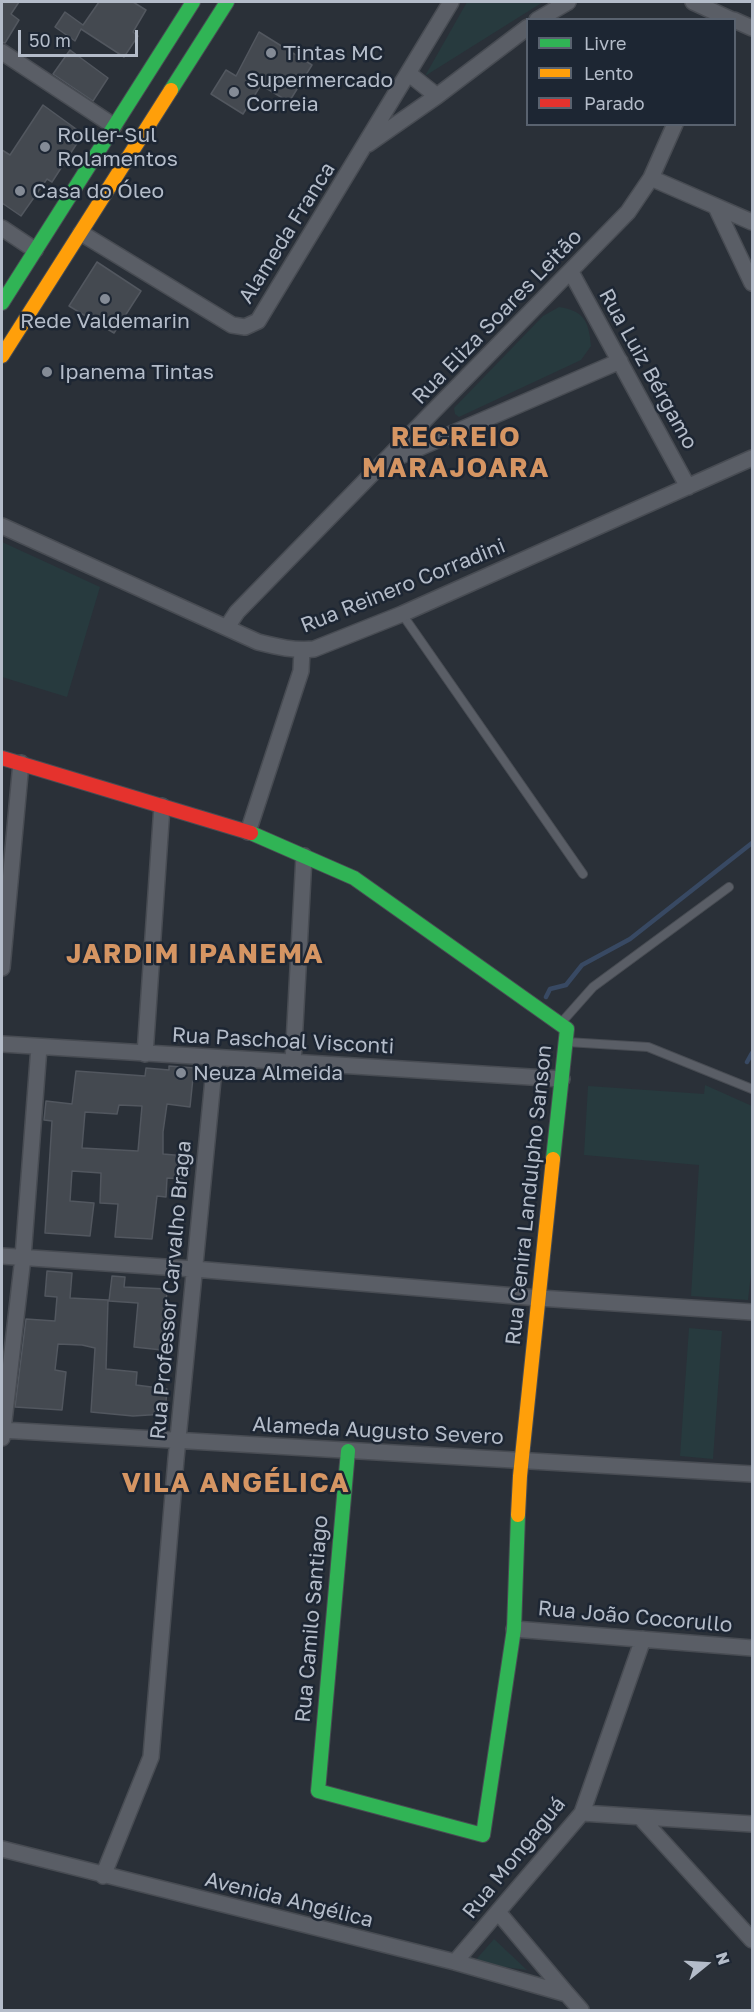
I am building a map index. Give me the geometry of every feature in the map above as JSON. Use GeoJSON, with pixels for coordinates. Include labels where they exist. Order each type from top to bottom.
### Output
{"type":"FeatureCollection","features":[{"type":"Feature","properties":{"kind":"street"},"geometry":{"type":"LineString","coordinates":[[2,303],[193,2]]}},
{"type":"Feature","properties":{"kind":"street"},"geometry":{"type":"LineString","coordinates":[[2,356],[227,2]]}},
{"type":"Feature","properties":{"kind":"street","name":"Alameda Franca"},"geometry":{"type":"LineString","coordinates":[[81,233],[232,325],[245,327],[258,321],[451,2]]}},
{"type":"Feature","properties":{"kind":"street"},"geometry":{"type":"LineString","coordinates":[[540,18],[568,2]]}},
{"type":"Feature","properties":{"kind":"street"},"geometry":{"type":"LineString","coordinates":[[693,2],[727,18]]}},
{"type":"Feature","properties":{"kind":"street"},"geometry":{"type":"LineString","coordinates":[[736,22],[753,28]]}},
{"type":"Feature","properties":{"kind":"street","name":"Alameda Franca"},"geometry":{"type":"LineString","coordinates":[[364,146],[437,96],[526,29]]}},
{"type":"Feature","properties":{"kind":"street"},"geometry":{"type":"LineString","coordinates":[[2,52],[114,126]]}},
{"type":"Feature","properties":{"kind":"street"},"geometry":{"type":"LineString","coordinates":[[408,73],[437,96]]}},
{"type":"Feature","properties":{"kind":"street","name":"Rua Eliza Soares Leitão"},"geometry":{"type":"LineString","coordinates":[[227,627],[237,612],[628,212],[651,178],[674,126]]}},
{"type":"Feature","properties":{"kind":"street"},"geometry":{"type":"LineString","coordinates":[[651,178],[753,222]]}},
{"type":"Feature","properties":{"kind":"street"},"geometry":{"type":"LineString","coordinates":[[716,207],[753,283]]}},
{"type":"Feature","properties":{"kind":"street"},"geometry":{"type":"LineString","coordinates":[[2,228],[35,250]]}},
{"type":"Feature","properties":{"kind":"street","name":"Rua Luiz Bérgamo"},"geometry":{"type":"LineString","coordinates":[[571,272],[688,487]]}},
{"type":"Feature","properties":{"kind":"street"},"geometry":{"type":"LineString","coordinates":[[383,463],[620,361]]}},
{"type":"Feature","properties":{"kind":"street","name":"Rua Reinero Corradini"},"geometry":{"type":"LineString","coordinates":[[2,526],[258,642],[287,650],[314,649],[402,614],[753,458]]}},
{"type":"Feature","properties":{"kind":"street"},"geometry":{"type":"LineString","coordinates":[[248,832],[301,671],[302,650]]}},
{"type":"Feature","properties":{"kind":"street","name":"Rua Cenira Landulpho Sanson"},"geometry":{"type":"LineString","coordinates":[[2,758],[248,832],[354,878],[463,953],[567,1029],[524,1459],[520,1476],[514,1629],[483,1835]]}},
{"type":"Feature","properties":{"kind":"street"},"geometry":{"type":"LineString","coordinates":[[2,968],[21,764]]}},
{"type":"Feature","properties":{"kind":"street"},"geometry":{"type":"LineString","coordinates":[[145,1054],[162,806]]}},
{"type":"Feature","properties":{"kind":"street"},"geometry":{"type":"LineString","coordinates":[[293,1063],[304,856]]}},
{"type":"Feature","properties":{"kind":"street","name":"Rua Paschoal Visconti"},"geometry":{"type":"LineString","coordinates":[[2,1044],[562,1079]]}},
{"type":"Feature","properties":{"kind":"street"},"geometry":{"type":"LineString","coordinates":[[2,1438],[23,1257],[39,1047]]}},
{"type":"Feature","properties":{"kind":"street","name":"Rua Professor Carvalho Braga"},"geometry":{"type":"LineString","coordinates":[[103,1876],[151,1757],[178,1441],[215,1059]]}},
{"type":"Feature","properties":{"kind":"street"},"geometry":{"type":"LineString","coordinates":[[2,1256],[194,1269],[539,1298],[753,1312]]}},
{"type":"Feature","properties":{"kind":"street","name":"Alameda Augusto Severo"},"geometry":{"type":"LineString","coordinates":[[2,1430],[753,1474]]}},
{"type":"Feature","properties":{"kind":"street","name":"Rua Camilo Santiago"},"geometry":{"type":"LineString","coordinates":[[348,1451],[318,1791],[483,1835]]}},
{"type":"Feature","properties":{"kind":"street","name":"Rua João Cocorullo"},"geometry":{"type":"LineString","coordinates":[[514,1629],[753,1648]]}},
{"type":"Feature","properties":{"kind":"street","name":"Rua Mongaguá"},"geometry":{"type":"LineString","coordinates":[[455,1962],[582,1813],[643,1639]]}},
{"type":"Feature","properties":{"kind":"street"},"geometry":{"type":"LineString","coordinates":[[582,1813],[753,1824]]}},
{"type":"Feature","properties":{"kind":"street"},"geometry":{"type":"LineString","coordinates":[[640,1817],[753,1940]]}},
{"type":"Feature","properties":{"kind":"street","name":"Avenida Angélica"},"geometry":{"type":"LineString","coordinates":[[2,1849],[455,1962],[567,1994]]}},
{"type":"Feature","properties":{"kind":"street"},"geometry":{"type":"LineString","coordinates":[[498,1912],[581,2010]]}},
{"type":"Feature","properties":{"kind":"lane"},"geometry":{"type":"LineString","coordinates":[[2,317],[200,2]]}},
{"type":"Feature","properties":{"kind":"lane"},"geometry":{"type":"LineString","coordinates":[[402,614],[583,874]]}},
{"type":"Feature","properties":{"kind":"lane"},"geometry":{"type":"LineString","coordinates":[[560,1024],[593,987],[729,887]]}},
{"type":"Feature","properties":{"kind":"lane"},"geometry":{"type":"LineString","coordinates":[[566,1042],[648,1047],[753,1089]]}},
{"type":"Feature","properties":{"kind":"green space"},"geometry":{"type":"Polygon","coordinates":[[[467,2],[543,2],[425,76],[467,2]]]}},
{"type":"Feature","properties":{"kind":"green space"},"geometry":{"type":"Polygon","coordinates":[[[559,307],[574,311],[587,324],[591,346],[581,360],[459,417],[455,414],[454,408],[543,316],[559,307]]]}},
{"type":"Feature","properties":{"kind":"green space"},"geometry":{"type":"Polygon","coordinates":[[[2,542],[100,587],[67,697],[2,677],[2,542]]]}},
{"type":"Feature","properties":{"kind":"green space"},"geometry":{"type":"Polygon","coordinates":[[[705,1085],[752,1106],[752,1265],[748,1300],[691,1296],[699,1165],[584,1155],[588,1086],[704,1094],[705,1085]]]}},
{"type":"Feature","properties":{"kind":"green space"},"geometry":{"type":"Polygon","coordinates":[[[689,1328],[722,1331],[713,1459],[680,1456],[689,1328]]]}},
{"type":"Feature","properties":{"kind":"green space"},"geometry":{"type":"Polygon","coordinates":[[[494,1939],[527,1970],[473,1963],[494,1939]]]}},
{"type":"Feature","properties":{"kind":"building"},"geometry":{"type":"Polygon","coordinates":[[[2,2],[19,2],[11,14],[19,20],[5,43],[2,42],[2,2]]]}},
{"type":"Feature","properties":{"kind":"building"},"geometry":{"type":"Polygon","coordinates":[[[99,2],[133,2],[146,10],[133,32],[138,36],[124,57],[81,29],[75,41],[55,27],[65,12],[83,25],[99,2]]]}},
{"type":"Feature","properties":{"kind":"building"},"geometry":{"type":"Polygon","coordinates":[[[259,32],[312,65],[289,102],[261,85],[243,114],[211,94],[226,70],[236,76],[259,32]]]}},
{"type":"Feature","properties":{"kind":"building"},"geometry":{"type":"Polygon","coordinates":[[[70,50],[108,78],[93,101],[53,74],[70,50]]]}},
{"type":"Feature","properties":{"kind":"building"},"geometry":{"type":"Polygon","coordinates":[[[43,105],[83,134],[52,182],[47,179],[21,216],[2,203],[2,150],[10,155],[43,105]]]}},
{"type":"Feature","properties":{"kind":"building","name":"Rede Valdemarin"},"geometry":{"type":"Polygon","coordinates":[[[97,262],[141,291],[114,333],[69,306],[97,262]]]}},
{"type":"Feature","properties":{"kind":"building"},"geometry":{"type":"Polygon","coordinates":[[[169,1066],[194,1068],[190,1107],[167,1104],[163,1132],[163,1154],[186,1156],[184,1179],[167,1178],[166,1197],[157,1196],[152,1239],[115,1237],[118,1204],[100,1203],[101,1173],[72,1171],[70,1201],[94,1203],[90,1236],[45,1233],[52,1121],[44,1120],[46,1101],[72,1104],[76,1071],[145,1076],[146,1068],[169,1070],[169,1066]],[[119,1105],[117,1114],[85,1112],[82,1148],[138,1151],[142,1106],[119,1105]]]}},
{"type":"Feature","properties":{"kind":"building"},"geometry":{"type":"Polygon","coordinates":[[[47,1271],[72,1273],[70,1298],[108,1300],[106,1369],[137,1372],[136,1385],[167,1389],[165,1414],[133,1416],[91,1412],[95,1348],[82,1345],[58,1344],[55,1370],[66,1372],[62,1410],[15,1407],[26,1319],[55,1321],[57,1297],[45,1296],[47,1271]]]}},
{"type":"Feature","properties":{"kind":"building"},"geometry":{"type":"Polygon","coordinates":[[[112,1276],[125,1277],[124,1287],[167,1289],[166,1305],[176,1306],[171,1351],[134,1347],[138,1303],[109,1301],[112,1276]]]}},
{"type":"Feature","properties":{"kind":"waterway"},"geometry":{"type":"LineString","coordinates":[[546,997],[550,989],[566,985],[582,965],[630,939],[752,843]]}},
{"type":"Feature","properties":{"kind":"waterway"},"geometry":{"type":"LineString","coordinates":[[747,1062],[752,1053]]}},
{"type":"Feature","properties":{"kind":"traffic: fast"},"geometry":{"type":"LineString","coordinates":[[2,303],[193,2]]}},
{"type":"Feature","properties":{"kind":"traffic: fast"},"geometry":{"type":"LineString","coordinates":[[171,90],[227,2]]}},
{"type":"Feature","properties":{"kind":"traffic: fast"},"geometry":{"type":"LineString","coordinates":[[251,833],[354,878],[567,1029],[553,1159]]}},
{"type":"Feature","properties":{"kind":"traffic: fast"},"geometry":{"type":"LineString","coordinates":[[348,1451],[318,1791],[483,1835],[514,1629],[518,1515]]}},
{"type":"Feature","properties":{"kind":"traffic: slow"},"geometry":{"type":"LineString","coordinates":[[2,356],[171,90]]}},
{"type":"Feature","properties":{"kind":"traffic: slow"},"geometry":{"type":"LineString","coordinates":[[518,1515],[520,1476],[553,1159]]}},
{"type":"Feature","properties":{"kind":"traffic: jam"},"geometry":{"type":"LineString","coordinates":[[2,758],[251,833]]}},
{"type":"Feature","properties":{"kind":"place","name":"Tintas MC"},"geometry":{"type":"Point","coordinates":[271,53]}},
{"type":"Feature","properties":{"kind":"place","name":"Supermercado Correia"},"geometry":{"type":"Point","coordinates":[234,92]}},
{"type":"Feature","properties":{"kind":"place","name":"Roller-Sul Rolamentos"},"geometry":{"type":"Point","coordinates":[45,147]}},
{"type":"Feature","properties":{"kind":"place","name":"Casa do Óleo"},"geometry":{"type":"Point","coordinates":[20,191]}},
{"type":"Feature","properties":{"kind":"place","name":"Rede Valdemarin"},"geometry":{"type":"Point","coordinates":[105,299]}},
{"type":"Feature","properties":{"kind":"place","name":"Ipanema Tintas"},"geometry":{"type":"Point","coordinates":[47,372]}},
{"type":"Feature","properties":{"kind":"place","name":"Neuza Almeida"},"geometry":{"type":"Point","coordinates":[181,1073]}},
{"type":"Feature","properties":{"kind":"district","name":"RECREIO MARAJOARA"},"geometry":{"type":"Point","coordinates":[456,452]}},
{"type":"Feature","properties":{"kind":"district","name":"JARDIM IPANEMA"},"geometry":{"type":"Point","coordinates":[195,954]}},
{"type":"Feature","properties":{"kind":"district","name":"VILA ANGÉLICA"},"geometry":{"type":"Point","coordinates":[236,1483]}}]}
